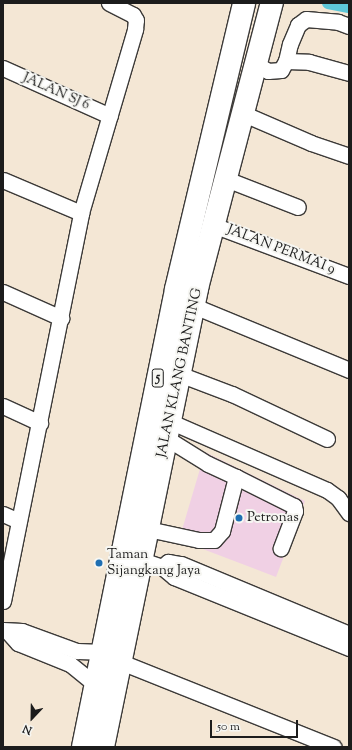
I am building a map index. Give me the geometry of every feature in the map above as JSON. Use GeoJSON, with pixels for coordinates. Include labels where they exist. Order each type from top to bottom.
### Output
{"type":"FeatureCollection","features":[{"type":"Feature","properties":{"kind":"highway","name":"JALAN KLANG BANTING"},"geometry":{"type":"LineString","coordinates":[[103,747],[111,657],[176,289],[243,7]]}},
{"type":"Feature","properties":{"kind":"highway","name":"JALAN KLANG BANTING"},"geometry":{"type":"LineString","coordinates":[[83,747],[95,684],[111,657],[141,560],[194,306],[213,225],[244,114],[270,9]]}},
{"type":"Feature","properties":{"kind":"street"},"geometry":{"type":"LineString","coordinates":[[3,601],[81,213],[135,29],[136,20],[127,10],[109,3]]}},
{"type":"Feature","properties":{"kind":"street"},"geometry":{"type":"LineString","coordinates":[[256,64],[268,71],[276,72],[286,62],[290,44],[298,25],[306,19],[338,22],[349,26]]}},
{"type":"Feature","properties":{"kind":"street"},"geometry":{"type":"LineString","coordinates":[[286,62],[309,62],[349,73]]}},
{"type":"Feature","properties":{"kind":"street","name":"JALAN SJ 6"},"geometry":{"type":"LineString","coordinates":[[3,68],[110,116]]}},
{"type":"Feature","properties":{"kind":"street"},"geometry":{"type":"LineString","coordinates":[[244,114],[311,143],[349,156]]}},
{"type":"Feature","properties":{"kind":"street"},"geometry":{"type":"LineString","coordinates":[[226,179],[298,207]]}},
{"type":"Feature","properties":{"kind":"street"},"geometry":{"type":"LineString","coordinates":[[3,180],[81,213]]}},
{"type":"Feature","properties":{"kind":"street","name":"JALAN PERMAI 9"},"geometry":{"type":"LineString","coordinates":[[213,225],[349,276]]}},
{"type":"Feature","properties":{"kind":"street"},"geometry":{"type":"LineString","coordinates":[[3,292],[61,318]]}},
{"type":"Feature","properties":{"kind":"street"},"geometry":{"type":"LineString","coordinates":[[194,306],[349,370]]}},
{"type":"Feature","properties":{"kind":"street"},"geometry":{"type":"LineString","coordinates":[[179,374],[232,394],[327,439]]}},
{"type":"Feature","properties":{"kind":"street"},"geometry":{"type":"LineString","coordinates":[[3,406],[40,423]]}},
{"type":"Feature","properties":{"kind":"street"},"geometry":{"type":"LineString","coordinates":[[168,429],[208,464],[294,506],[295,511],[281,548]]}},
{"type":"Feature","properties":{"kind":"street"},"geometry":{"type":"LineString","coordinates":[[168,429],[327,490],[347,507]]}},
{"type":"Feature","properties":{"kind":"street"},"geometry":{"type":"LineString","coordinates":[[148,529],[198,540],[214,540],[222,531],[236,478]]}},
{"type":"Feature","properties":{"kind":"street"},"geometry":{"type":"LineString","coordinates":[[3,514],[19,521]]}},
{"type":"Feature","properties":{"kind":"street"},"geometry":{"type":"LineString","coordinates":[[141,560],[162,567],[174,577],[349,648]]}},
{"type":"Feature","properties":{"kind":"street"},"geometry":{"type":"LineString","coordinates":[[162,567],[168,562],[181,564],[349,633]]}},
{"type":"Feature","properties":{"kind":"street"},"geometry":{"type":"LineString","coordinates":[[6,631],[22,631],[77,651],[111,657],[334,747]]}},
{"type":"Feature","properties":{"kind":"street"},"geometry":{"type":"LineString","coordinates":[[6,631],[18,643],[70,664],[95,684]]}},
{"type":"Feature","properties":{"kind":"shaded area"},"geometry":{"type":"Polygon","coordinates":[[[205,452],[305,501],[276,577],[179,540],[205,452]]]}},
{"type":"Feature","properties":{"kind":"waterway"},"geometry":{"type":"LineString","coordinates":[[328,3],[349,7]]}},
{"type":"Feature","properties":{"kind":"place","name":"Petronas"},"geometry":{"type":"Point","coordinates":[239,518]}},
{"type":"Feature","properties":{"kind":"place","name":"Taman Sijangkang Jaya"},"geometry":{"type":"Point","coordinates":[99,563]}}]}
